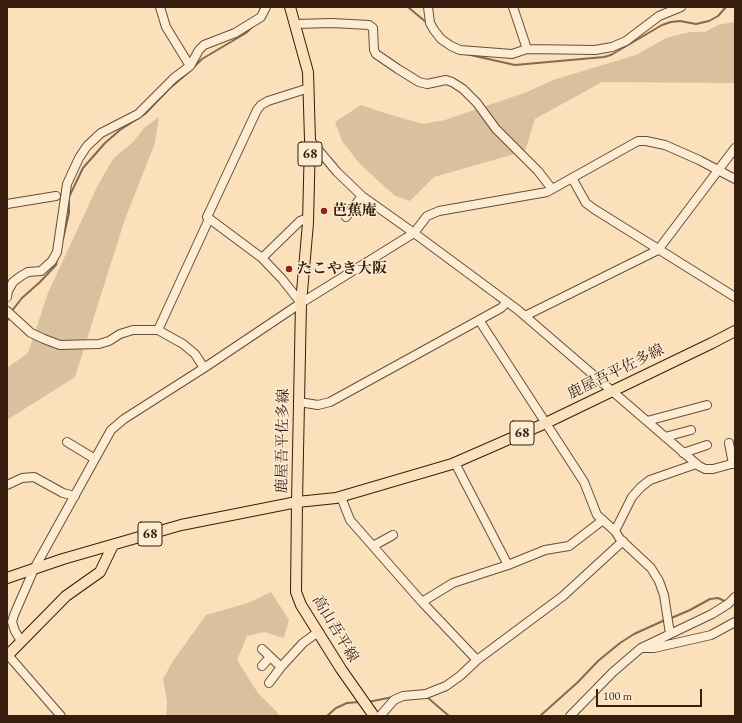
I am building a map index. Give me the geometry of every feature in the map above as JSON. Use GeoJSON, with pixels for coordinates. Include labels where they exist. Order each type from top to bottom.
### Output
{"type":"FeatureCollection","features":[{"type":"Feature","properties":{"kind":"main road","name":"鹿屋吾平佐多線"},"geometry":{"type":"LineString","coordinates":[[290,7],[308,72],[310,88],[308,218],[301,303],[297,502],[341,497],[455,463],[546,423],[735,331]]}},
{"type":"Feature","properties":{"kind":"main road","name":"68"},"geometry":{"type":"LineString","coordinates":[[7,578],[63,559],[181,525],[297,502]]}},
{"type":"Feature","properties":{"kind":"main road","name":"高山吾平線"},"geometry":{"type":"LineString","coordinates":[[297,502],[296,592],[301,605],[341,669],[373,716]]}},
{"type":"Feature","properties":{"kind":"main road"},"geometry":{"type":"LineString","coordinates":[[7,656],[20,641],[66,596],[100,572],[113,545]]}},
{"type":"Feature","properties":{"kind":"street"},"geometry":{"type":"LineString","coordinates":[[160,7],[166,27],[190,66]]}},
{"type":"Feature","properties":{"kind":"street"},"geometry":{"type":"LineString","coordinates":[[7,297],[8,291],[13,282],[28,272],[41,271],[52,261],[57,252],[67,184],[79,158],[87,146],[101,133],[138,114],[174,78],[190,66],[199,50],[204,45],[235,33],[261,17],[266,7]]}},
{"type":"Feature","properties":{"kind":"street"},"geometry":{"type":"LineString","coordinates":[[428,7],[430,23],[434,30],[451,46],[460,50],[512,54],[526,49],[596,50],[612,48],[626,41],[659,16],[681,7]]}},
{"type":"Feature","properties":{"kind":"street"},"geometry":{"type":"LineString","coordinates":[[513,7],[526,49]]}},
{"type":"Feature","properties":{"kind":"street"},"geometry":{"type":"LineString","coordinates":[[295,24],[332,23],[368,25],[373,28],[374,50],[376,54],[419,82],[427,84],[446,80],[463,89],[477,103],[496,129],[538,171],[552,189]]}},
{"type":"Feature","properties":{"kind":"street"},"geometry":{"type":"LineString","coordinates":[[158,330],[209,219],[207,217],[257,110],[261,105],[268,101],[310,88]]}},
{"type":"Feature","properties":{"kind":"street"},"geometry":{"type":"LineString","coordinates":[[310,140],[337,172],[362,196],[525,316],[696,464],[705,469],[709,469],[734,463],[729,443]]}},
{"type":"Feature","properties":{"kind":"street"},"geometry":{"type":"LineString","coordinates":[[20,641],[14,631],[12,622],[14,615],[34,569],[111,430],[120,422],[301,303],[414,233],[427,216],[440,211],[547,192],[638,141],[665,145],[700,160],[735,179]]}},
{"type":"Feature","properties":{"kind":"street"},"geometry":{"type":"LineString","coordinates":[[525,316],[658,250],[735,148]]}},
{"type":"Feature","properties":{"kind":"street"},"geometry":{"type":"LineString","coordinates":[[572,178],[586,203],[594,210],[735,297]]}},
{"type":"Feature","properties":{"kind":"street"},"geometry":{"type":"LineString","coordinates":[[7,204],[56,196]]}},
{"type":"Feature","properties":{"kind":"street"},"geometry":{"type":"LineString","coordinates":[[346,217],[362,196]]}},
{"type":"Feature","properties":{"kind":"street"},"geometry":{"type":"LineString","coordinates":[[262,258],[300,221],[308,218]]}},
{"type":"Feature","properties":{"kind":"street"},"geometry":{"type":"LineString","coordinates":[[209,219],[262,258],[282,279],[301,303]]}},
{"type":"Feature","properties":{"kind":"street"},"geometry":{"type":"LineString","coordinates":[[299,402],[318,406],[330,402],[501,308],[507,302]]}},
{"type":"Feature","properties":{"kind":"street"},"geometry":{"type":"LineString","coordinates":[[7,311],[31,333],[60,345],[99,344],[109,341],[120,334],[133,330],[158,330],[183,344],[195,354],[204,368]]}},
{"type":"Feature","properties":{"kind":"street"},"geometry":{"type":"LineString","coordinates":[[479,320],[584,482],[597,515],[616,531],[623,541],[651,568],[659,580],[665,602],[670,634]]}},
{"type":"Feature","properties":{"kind":"street"},"geometry":{"type":"LineString","coordinates":[[647,421],[707,405]]}},
{"type":"Feature","properties":{"kind":"street"},"geometry":{"type":"LineString","coordinates":[[665,437],[691,430]]}},
{"type":"Feature","properties":{"kind":"street"},"geometry":{"type":"LineString","coordinates":[[66,442],[95,459]]}},
{"type":"Feature","properties":{"kind":"street"},"geometry":{"type":"LineString","coordinates":[[683,453],[707,445]]}},
{"type":"Feature","properties":{"kind":"street"},"geometry":{"type":"LineString","coordinates":[[455,463],[508,564]]}},
{"type":"Feature","properties":{"kind":"street"},"geometry":{"type":"LineString","coordinates":[[616,531],[632,497],[641,487],[650,480],[696,464]]}},
{"type":"Feature","properties":{"kind":"street"},"geometry":{"type":"LineString","coordinates":[[7,485],[22,478],[34,477],[63,493],[75,496]]}},
{"type":"Feature","properties":{"kind":"street"},"geometry":{"type":"LineString","coordinates":[[341,497],[350,520],[422,602],[477,660]]}},
{"type":"Feature","properties":{"kind":"street"},"geometry":{"type":"LineString","coordinates":[[422,602],[453,583],[545,550],[569,546],[603,520]]}},
{"type":"Feature","properties":{"kind":"street"},"geometry":{"type":"LineString","coordinates":[[373,546],[393,535]]}},
{"type":"Feature","properties":{"kind":"street"},"geometry":{"type":"LineString","coordinates":[[380,716],[394,700],[403,696],[426,694],[446,686],[460,676],[477,660],[563,596],[623,541]]}},
{"type":"Feature","properties":{"kind":"street"},"geometry":{"type":"LineString","coordinates":[[570,716],[612,672],[641,648],[712,614],[728,604],[735,597]]}},
{"type":"Feature","properties":{"kind":"street"},"geometry":{"type":"LineString","coordinates":[[641,648],[654,648],[711,634],[735,622]]}},
{"type":"Feature","properties":{"kind":"street"},"geometry":{"type":"LineString","coordinates":[[269,683],[281,667],[303,643],[318,632]]}},
{"type":"Feature","properties":{"kind":"street"},"geometry":{"type":"LineString","coordinates":[[262,649],[281,667]]}},
{"type":"Feature","properties":{"kind":"street"},"geometry":{"type":"LineString","coordinates":[[7,656],[61,716]]}},
{"type":"Feature","properties":{"kind":"street"},"geometry":{"type":"LineString","coordinates":[[262,666],[270,657]]}},
{"type":"Feature","properties":{"kind":"shaded area"},"geometry":{"type":"Polygon","coordinates":[[[734,22],[735,83],[602,82],[535,119],[525,151],[434,177],[410,201],[395,196],[360,164],[342,141],[335,122],[361,105],[423,124],[445,120],[527,92],[553,80],[636,55],[666,38],[690,32],[705,32],[718,25],[734,22]]]}},
{"type":"Feature","properties":{"kind":"shaded area"},"geometry":{"type":"Polygon","coordinates":[[[159,117],[155,143],[125,219],[75,377],[7,420],[7,368],[28,353],[48,293],[97,187],[113,159],[133,142],[144,128],[159,117]]]}},
{"type":"Feature","properties":{"kind":"shaded area"},"geometry":{"type":"Polygon","coordinates":[[[271,592],[289,620],[284,638],[264,632],[247,636],[237,660],[258,693],[277,712],[279,716],[166,716],[167,701],[163,679],[173,661],[206,615],[248,603],[271,592]]]}},
{"type":"Feature","properties":{"kind":"waterway"},"geometry":{"type":"LineString","coordinates":[[259,13],[261,7]]}},
{"type":"Feature","properties":{"kind":"waterway"},"geometry":{"type":"LineString","coordinates":[[408,7],[427,23]]}},
{"type":"Feature","properties":{"kind":"waterway"},"geometry":{"type":"LineString","coordinates":[[466,54],[515,65],[604,57],[611,55],[662,25],[680,21],[696,24],[709,21],[718,16],[726,7]]}},
{"type":"Feature","properties":{"kind":"waterway"},"geometry":{"type":"LineString","coordinates":[[193,68],[202,59],[246,33],[253,26]]}},
{"type":"Feature","properties":{"kind":"waterway"},"geometry":{"type":"LineString","coordinates":[[63,239],[69,213],[69,197],[83,168],[105,143],[120,130],[145,114],[169,89],[190,71]]}},
{"type":"Feature","properties":{"kind":"waterway"},"geometry":{"type":"LineString","coordinates":[[11,312],[22,298],[56,265],[57,259]]}},
{"type":"Feature","properties":{"kind":"waterway"},"geometry":{"type":"LineString","coordinates":[[7,322],[9,316]]}},
{"type":"Feature","properties":{"kind":"waterway"},"geometry":{"type":"LineString","coordinates":[[669,619],[710,599],[718,598],[727,602]]}},
{"type":"Feature","properties":{"kind":"waterway"},"geometry":{"type":"LineString","coordinates":[[540,716],[578,682],[598,661],[620,643],[634,634],[665,620]]}},
{"type":"Feature","properties":{"kind":"waterway"},"geometry":{"type":"LineString","coordinates":[[368,702],[393,697]]}},
{"type":"Feature","properties":{"kind":"waterway"},"geometry":{"type":"LineString","coordinates":[[427,697],[449,716]]}},
{"type":"Feature","properties":{"kind":"waterway"},"geometry":{"type":"LineString","coordinates":[[327,716],[336,708],[347,703],[359,702]]}},
{"type":"Feature","properties":{"kind":"place","name":"芭蕉庵"},"geometry":{"type":"Point","coordinates":[324,211]}},
{"type":"Feature","properties":{"kind":"place","name":"たこやき大阪"},"geometry":{"type":"Point","coordinates":[289,269]}}]}
